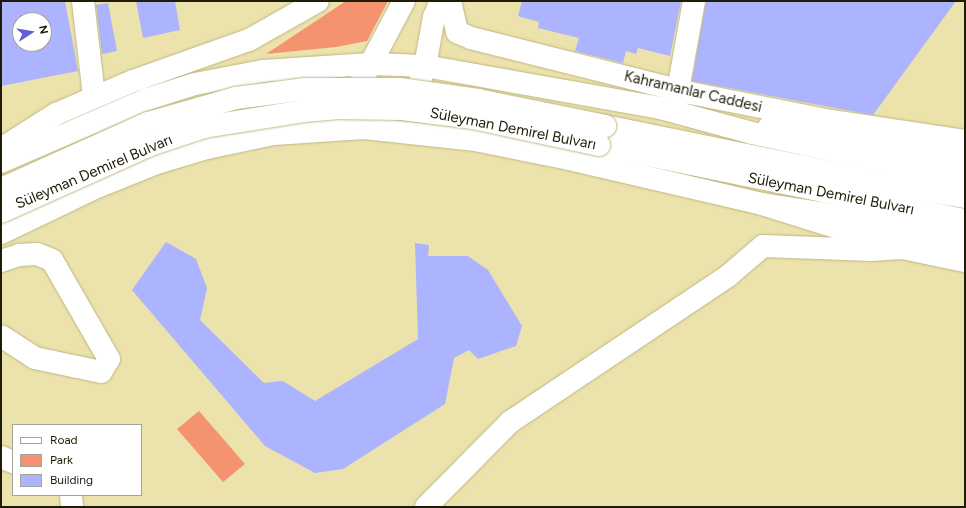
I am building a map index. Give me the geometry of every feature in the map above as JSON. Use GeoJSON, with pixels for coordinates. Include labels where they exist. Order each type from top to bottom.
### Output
{"type":"FeatureCollection","features":[{"type":"Feature","properties":{"kind":"main road"},"geometry":{"type":"LineString","coordinates":[[83,1],[94,96]]}},
{"type":"Feature","properties":{"kind":"main road"},"geometry":{"type":"LineString","coordinates":[[1,149],[56,114],[94,96],[249,40],[318,1]]}},
{"type":"Feature","properties":{"kind":"main road"},"geometry":{"type":"LineString","coordinates":[[364,128],[359,116],[358,94],[361,82],[404,1]]}},
{"type":"Feature","properties":{"kind":"main road"},"geometry":{"type":"LineString","coordinates":[[678,90],[694,1]]}},
{"type":"Feature","properties":{"kind":"main road"},"geometry":{"type":"LineString","coordinates":[[408,132],[413,98],[425,66],[434,17],[443,2]]}},
{"type":"Feature","properties":{"kind":"main road"},"geometry":{"type":"LineString","coordinates":[[443,2],[439,42],[445,60],[471,74]]}},
{"type":"Feature","properties":{"kind":"main road","name":"Kahramanlar Caddesi"},"geometry":{"type":"LineString","coordinates":[[443,2],[457,32],[471,38],[678,90],[831,121],[965,141]]}},
{"type":"Feature","properties":{"kind":"main road"},"geometry":{"type":"LineString","coordinates":[[1,162],[148,99],[195,84],[263,71],[371,64],[425,66],[965,162]]}},
{"type":"Feature","properties":{"kind":"main road"},"geometry":{"type":"LineString","coordinates":[[263,71],[285,85],[289,97],[287,119],[274,134]]}},
{"type":"Feature","properties":{"kind":"main road","name":"Süleyman Demirel Bulvarı"},"geometry":{"type":"LineString","coordinates":[[1,189],[148,122],[236,98],[304,89],[400,89],[478,100],[602,136],[965,220]]}},
{"type":"Feature","properties":{"kind":"main road","name":"Süleyman Demirel Bulvarı"},"geometry":{"type":"LineString","coordinates":[[1,212],[150,145],[204,127],[304,111],[336,108],[402,109],[602,136],[965,197]]}},
{"type":"Feature","properties":{"kind":"main road"},"geometry":{"type":"LineString","coordinates":[[660,108],[752,133],[965,179]]}},
{"type":"Feature","properties":{"kind":"main road"},"geometry":{"type":"LineString","coordinates":[[1,233],[97,187],[157,163],[207,148],[274,134],[364,128],[475,140],[762,204],[885,223],[965,240]]}},
{"type":"Feature","properties":{"kind":"main road"},"geometry":{"type":"LineString","coordinates":[[762,204],[902,248],[965,261]]}},
{"type":"Feature","properties":{"kind":"main road"},"geometry":{"type":"LineString","coordinates":[[426,507],[510,422],[728,276],[763,246],[871,250],[902,248]]}},
{"type":"Feature","properties":{"kind":"main road"},"geometry":{"type":"LineString","coordinates":[[1,261],[19,255],[37,254],[52,260],[109,359],[101,372],[77,367],[35,358],[1,336]]}},
{"type":"Feature","properties":{"kind":"main road"},"geometry":{"type":"LineString","coordinates":[[1,457],[12,462]]}},
{"type":"Feature","properties":{"kind":"main road"},"geometry":{"type":"LineString","coordinates":[[71,496],[72,507]]}},
{"type":"Feature","properties":{"kind":"green space"},"geometry":{"type":"Polygon","coordinates":[[[346,1],[388,1],[367,41],[336,47],[266,54],[346,1]]]}},
{"type":"Feature","properties":{"kind":"green space"},"geometry":{"type":"Polygon","coordinates":[[[199,411],[245,464],[223,482],[177,429],[199,411]]]}},
{"type":"Feature","properties":{"kind":"building"},"geometry":{"type":"Polygon","coordinates":[[[1,1],[65,1],[78,71],[1,86],[1,1]]]}},
{"type":"Feature","properties":{"kind":"building"},"geometry":{"type":"Polygon","coordinates":[[[136,1],[175,1],[180,30],[143,38],[136,1]]]}},
{"type":"Feature","properties":{"kind":"building"},"geometry":{"type":"Polygon","coordinates":[[[522,1],[681,1],[670,56],[638,48],[636,54],[626,51],[623,63],[575,51],[579,38],[538,28],[539,22],[518,16],[522,1]]]}},
{"type":"Feature","properties":{"kind":"building"},"geometry":{"type":"Polygon","coordinates":[[[706,1],[956,1],[873,115],[692,81],[706,1]]]}},
{"type":"Feature","properties":{"kind":"building"},"geometry":{"type":"Polygon","coordinates":[[[108,3],[117,51],[102,54],[96,5],[108,3]]]}},
{"type":"Feature","properties":{"kind":"building"},"geometry":{"type":"Polygon","coordinates":[[[166,242],[196,259],[207,288],[200,320],[264,383],[283,381],[315,401],[418,339],[415,243],[429,245],[428,256],[468,256],[488,270],[522,326],[516,346],[478,359],[469,350],[454,358],[445,404],[343,469],[315,473],[265,446],[132,290],[166,242]]]}}]}
